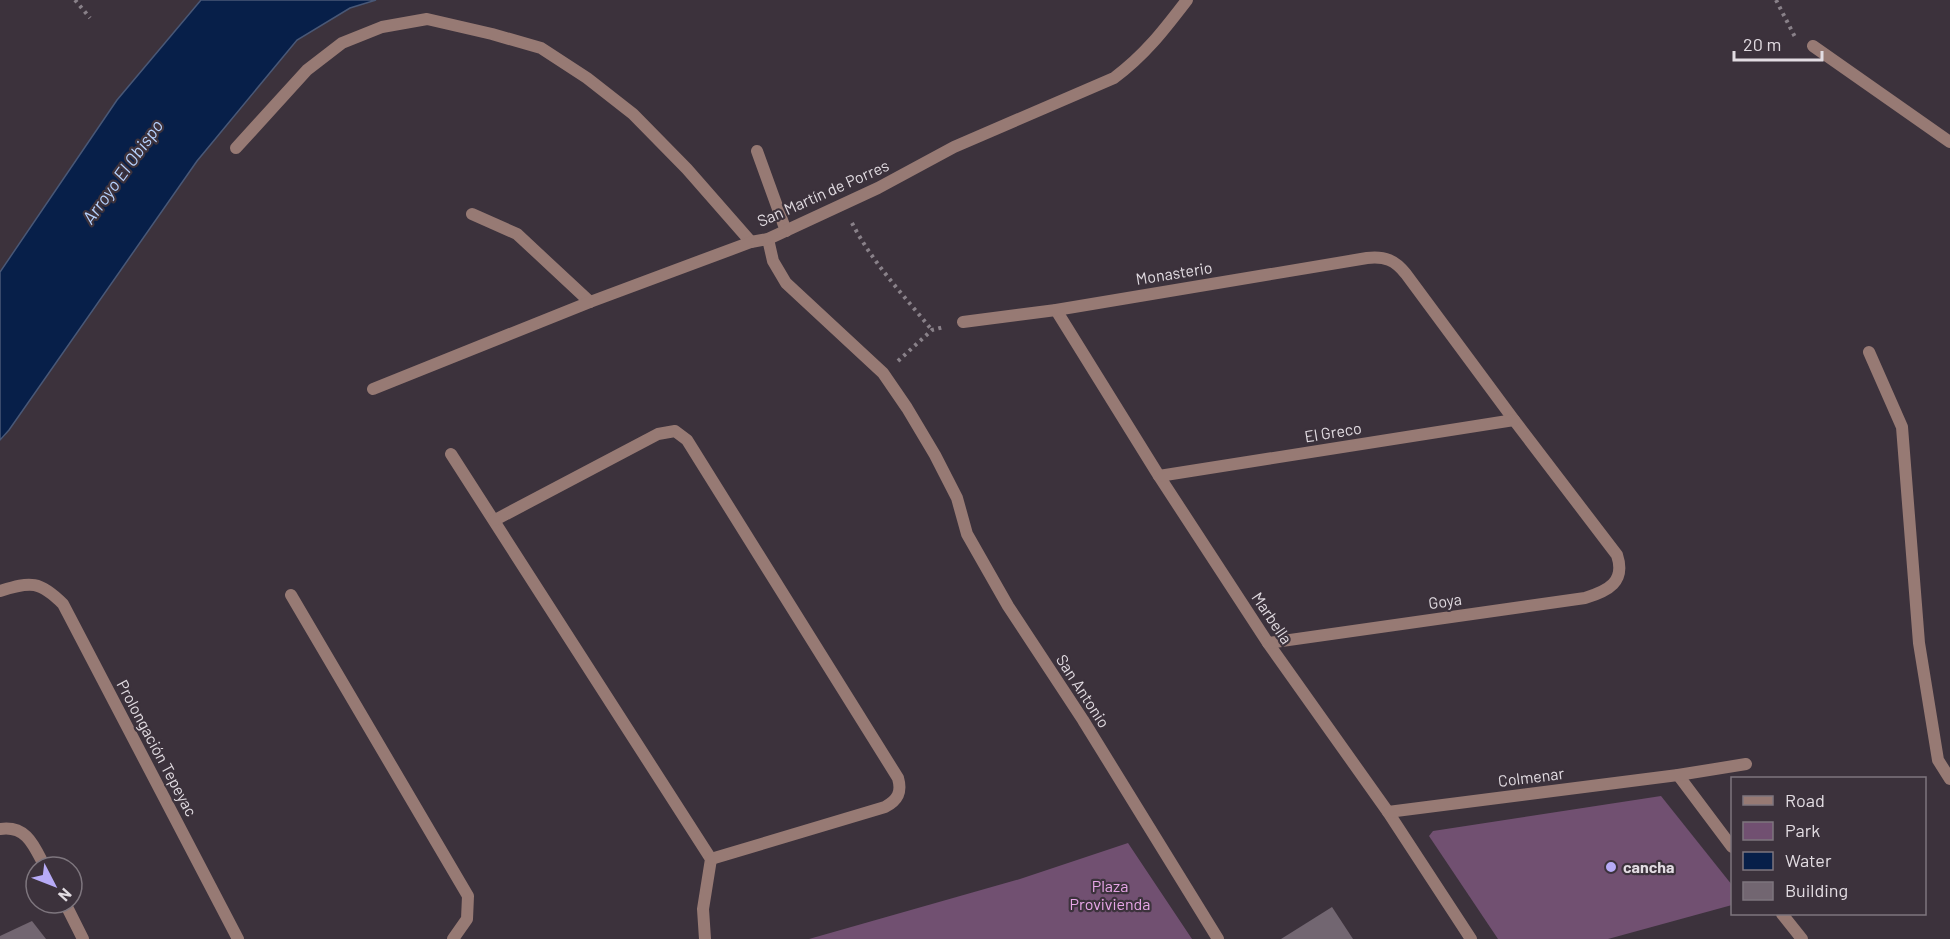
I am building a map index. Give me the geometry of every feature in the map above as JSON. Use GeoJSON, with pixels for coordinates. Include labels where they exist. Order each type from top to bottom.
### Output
{"type":"FeatureCollection","features":[{"type":"Feature","properties":{"kind":"street","name":"San Martín de Porres"},"geometry":{"type":"LineString","coordinates":[[373,389],[590,302],[751,242],[768,239],[844,205],[954,147],[1114,78],[1134,64],[1151,46],[1187,0]]}},
{"type":"Feature","properties":{"kind":"street"},"geometry":{"type":"LineString","coordinates":[[236,148],[307,70],[342,43],[382,27],[427,19],[541,48],[587,78],[633,114],[687,169],[751,242]]}},
{"type":"Feature","properties":{"kind":"street"},"geometry":{"type":"LineString","coordinates":[[1813,45],[1950,142]]}},
{"type":"Feature","properties":{"kind":"street"},"geometry":{"type":"LineString","coordinates":[[757,151],[786,231]]}},
{"type":"Feature","properties":{"kind":"street"},"geometry":{"type":"LineString","coordinates":[[472,214],[517,234],[590,302]]}},
{"type":"Feature","properties":{"kind":"street","name":"San Antonio"},"geometry":{"type":"LineString","coordinates":[[768,239],[773,261],[786,283],[882,373],[907,408],[957,498],[967,534],[1008,606],[1083,720],[1218,939]]}},
{"type":"Feature","properties":{"kind":"street","name":"Monasterio"},"geometry":{"type":"LineString","coordinates":[[963,322],[1056,310],[1379,257],[1398,264],[1514,420]]}},
{"type":"Feature","properties":{"kind":"street","name":"Marbella"},"geometry":{"type":"LineString","coordinates":[[1056,310],[1159,476],[1268,643],[1388,812],[1471,939]]}},
{"type":"Feature","properties":{"kind":"street"},"geometry":{"type":"LineString","coordinates":[[1869,352],[1902,427],[1919,644],[1938,760],[1950,779]]}},
{"type":"Feature","properties":{"kind":"street","name":"El Greco"},"geometry":{"type":"LineString","coordinates":[[1159,476],[1514,420]]}},
{"type":"Feature","properties":{"kind":"street","name":"Goya"},"geometry":{"type":"LineString","coordinates":[[1268,643],[1585,598],[1602,592],[1619,576],[1620,564],[1617,555],[1514,420]]}},
{"type":"Feature","properties":{"kind":"street"},"geometry":{"type":"LineString","coordinates":[[495,520],[658,434],[675,431],[687,440],[898,778],[900,785],[899,795],[885,807],[711,859]]}},
{"type":"Feature","properties":{"kind":"street"},"geometry":{"type":"LineString","coordinates":[[451,454],[711,859],[703,909],[705,939]]}},
{"type":"Feature","properties":{"kind":"street","name":"Prolongación Tepeyac"},"geometry":{"type":"LineString","coordinates":[[0,591],[16,586],[34,585],[48,589],[63,604],[238,939]]}},
{"type":"Feature","properties":{"kind":"street"},"geometry":{"type":"LineString","coordinates":[[291,595],[468,896],[467,919],[453,939]]}},
{"type":"Feature","properties":{"kind":"street","name":"Colmenar"},"geometry":{"type":"LineString","coordinates":[[1388,812],[1678,775],[1746,764]]}},
{"type":"Feature","properties":{"kind":"street"},"geometry":{"type":"LineString","coordinates":[[1678,775],[1731,846]]}},
{"type":"Feature","properties":{"kind":"street"},"geometry":{"type":"LineString","coordinates":[[0,829],[15,828],[24,834],[38,855]]}},
{"type":"Feature","properties":{"kind":"street"},"geometry":{"type":"LineString","coordinates":[[71,915],[83,939]]}},
{"type":"Feature","properties":{"kind":"street"},"geometry":{"type":"LineString","coordinates":[[1783,915],[1802,939]]}},
{"type":"Feature","properties":{"kind":"path"},"geometry":{"type":"LineString","coordinates":[[75,0],[90,18]]}},
{"type":"Feature","properties":{"kind":"path"},"geometry":{"type":"LineString","coordinates":[[1776,0],[1800,47],[1813,45]]}},
{"type":"Feature","properties":{"kind":"path"},"geometry":{"type":"LineString","coordinates":[[844,205],[861,240],[932,330]]}},
{"type":"Feature","properties":{"kind":"path"},"geometry":{"type":"LineString","coordinates":[[882,373],[909,353],[932,330],[963,322]]}},
{"type":"Feature","properties":{"kind":"green space"},"geometry":{"type":"Polygon","coordinates":[[[1661,796],[1731,884],[1731,905],[1608,939],[1498,939],[1429,836],[1433,831],[1661,796]]]}},
{"type":"Feature","properties":{"kind":"green space","name":"Plaza Provivienda"},"geometry":{"type":"Polygon","coordinates":[[[1128,843],[1192,939],[809,939],[1020,879],[1128,843]]]}},
{"type":"Feature","properties":{"kind":"water","name":"Arroyo El Obispo"},"geometry":{"type":"Polygon","coordinates":[[[201,0],[376,0],[350,8],[297,40],[197,161],[0,440],[0,272],[117,100],[201,0]]]}},
{"type":"Feature","properties":{"kind":"building"},"geometry":{"type":"Polygon","coordinates":[[[1332,907],[1353,939],[1281,939],[1332,907]]]}},
{"type":"Feature","properties":{"kind":"building"},"geometry":{"type":"Polygon","coordinates":[[[32,921],[46,939],[0,939],[0,936],[32,921]]]}},
{"type":"Feature","properties":{"kind":"place","name":"cancha"},"geometry":{"type":"Point","coordinates":[1611,867]}}]}
